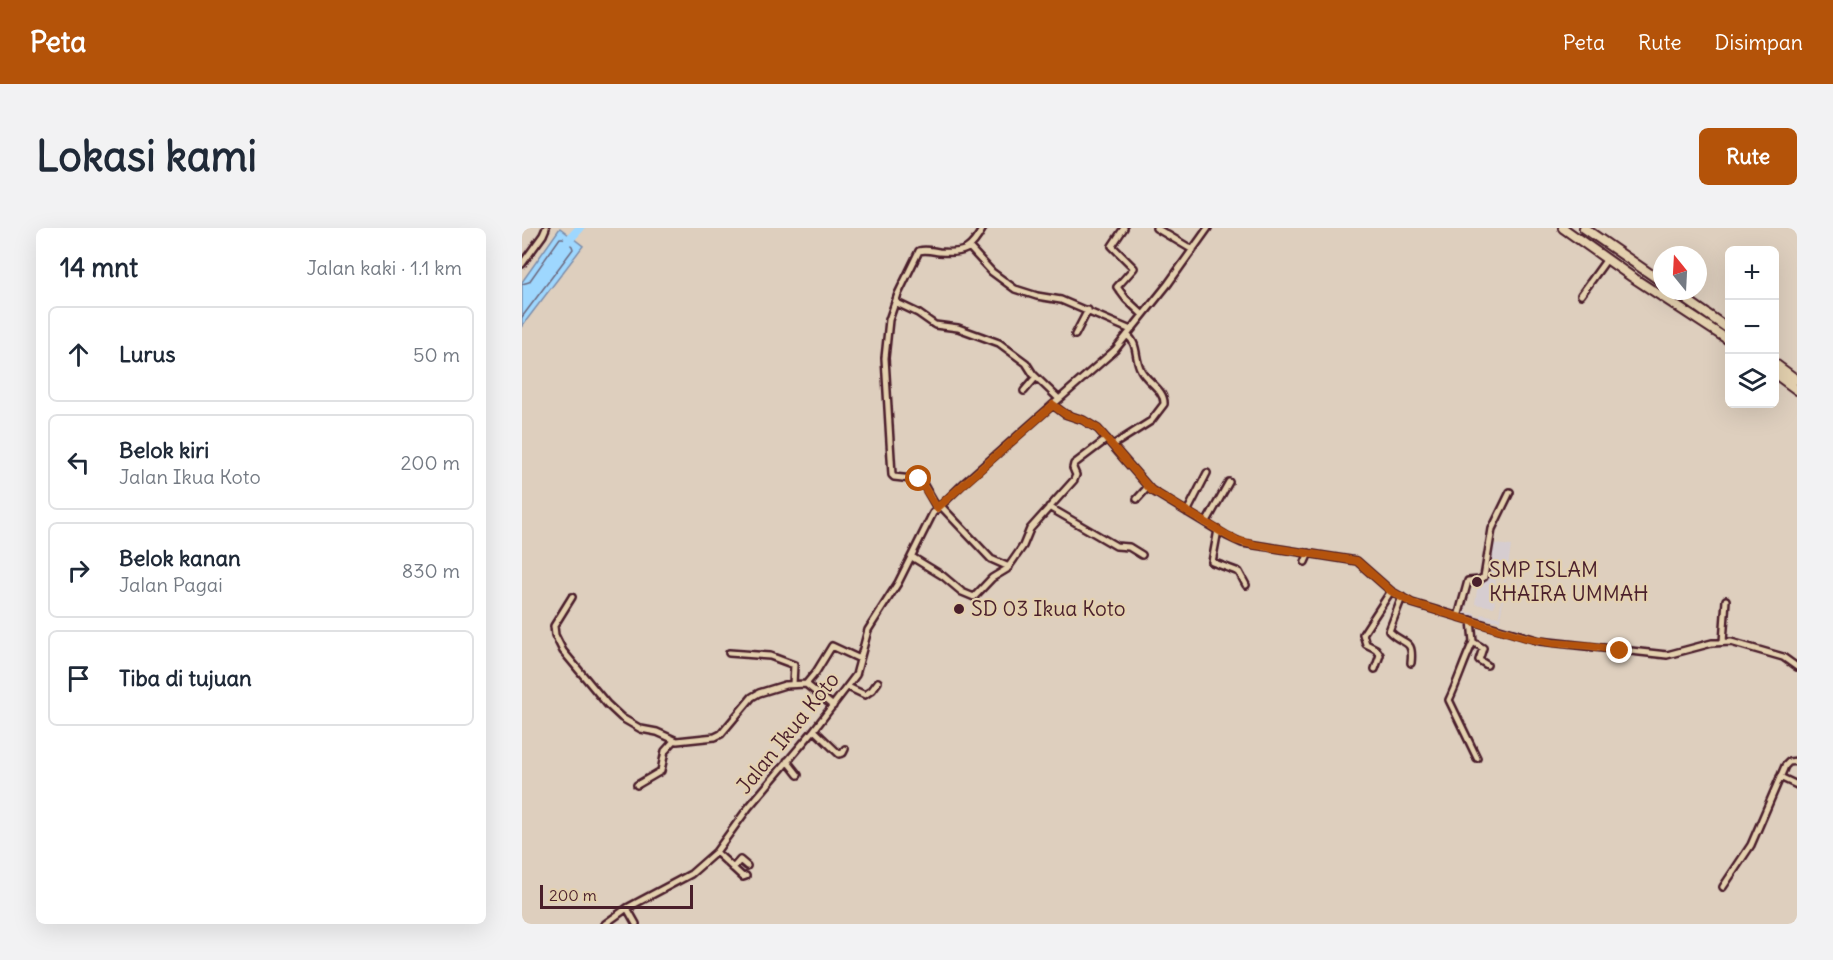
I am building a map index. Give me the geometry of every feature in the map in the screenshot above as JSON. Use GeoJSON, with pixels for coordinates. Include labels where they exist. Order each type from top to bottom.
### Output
{"type":"FeatureCollection","features":[{"type":"Feature","properties":{"kind":"highway"},"geometry":{"type":"LineString","coordinates":[[1563,228],[1725,338]]}},
{"type":"Feature","properties":{"kind":"highway"},"geometry":{"type":"LineString","coordinates":[[1584,228],[1653,276]]}},
{"type":"Feature","properties":{"kind":"highway"},"geometry":{"type":"LineString","coordinates":[[1687,300],[1725,327]]}},
{"type":"Feature","properties":{"kind":"highway"},"geometry":{"type":"LineString","coordinates":[[1779,367],[1797,380]]}},
{"type":"Feature","properties":{"kind":"highway"},"geometry":{"type":"LineString","coordinates":[[1779,377],[1797,390]]}},
{"type":"Feature","properties":{"kind":"street"},"geometry":{"type":"LineString","coordinates":[[522,264],[546,228]]}},
{"type":"Feature","properties":{"kind":"street"},"geometry":{"type":"LineString","coordinates":[[983,228],[970,248],[960,252],[919,251],[895,302],[889,320],[885,358],[891,473],[894,477],[921,480],[939,507],[986,553],[1009,567]]}},
{"type":"Feature","properties":{"kind":"street"},"geometry":{"type":"LineString","coordinates":[[1124,228],[1112,248],[1134,268],[1117,286],[1126,299],[1143,315]]}},
{"type":"Feature","properties":{"kind":"street"},"geometry":{"type":"LineString","coordinates":[[1156,228],[1192,250]]}},
{"type":"Feature","properties":{"kind":"street","name":"Jalan Ikua Koto"},"geometry":{"type":"LineString","coordinates":[[605,924],[627,908],[691,874],[716,852],[748,808],[814,730],[856,675],[867,630],[884,608],[927,524],[939,507],[1101,364],[1129,333],[1208,228]]}},
{"type":"Feature","properties":{"kind":"street"},"geometry":{"type":"LineString","coordinates":[[970,248],[992,272],[1015,289],[1040,297],[1061,300],[1088,310],[1129,333],[1134,340],[1141,370],[1162,394],[1164,405],[1151,421],[1113,445]]}},
{"type":"Feature","properties":{"kind":"street"},"geometry":{"type":"LineString","coordinates":[[1581,295],[1607,259]]}},
{"type":"Feature","properties":{"kind":"street"},"geometry":{"type":"LineString","coordinates":[[895,302],[918,313],[935,325],[951,326],[994,341],[1026,363],[1036,377],[1059,399]]}},
{"type":"Feature","properties":{"kind":"street"},"geometry":{"type":"LineString","coordinates":[[1075,335],[1088,310]]}},
{"type":"Feature","properties":{"kind":"street"},"geometry":{"type":"LineString","coordinates":[[1024,391],[1036,377]]}},
{"type":"Feature","properties":{"kind":"street"},"geometry":{"type":"LineString","coordinates":[[1053,405],[1065,414],[1092,425],[1113,445],[1148,487],[1218,530],[1242,543],[1357,561],[1391,591],[1419,606],[1540,641],[1667,655],[1723,642],[1783,657],[1797,667]]}},
{"type":"Feature","properties":{"kind":"street"},"geometry":{"type":"LineString","coordinates":[[912,557],[974,597],[987,582],[1009,567],[1023,546],[1030,529],[1076,478],[1074,464],[1107,439]]}},
{"type":"Feature","properties":{"kind":"street"},"geometry":{"type":"LineString","coordinates":[[1187,512],[1208,473]]}},
{"type":"Feature","properties":{"kind":"street"},"geometry":{"type":"LineString","coordinates":[[1206,523],[1230,482]]}},
{"type":"Feature","properties":{"kind":"street"},"geometry":{"type":"LineString","coordinates":[[1137,499],[1148,487]]}},
{"type":"Feature","properties":{"kind":"street"},"geometry":{"type":"LineString","coordinates":[[1458,616],[1468,581],[1484,577],[1492,530],[1510,492]]}},
{"type":"Feature","properties":{"kind":"street"},"geometry":{"type":"LineString","coordinates":[[1049,507],[1116,546],[1129,547],[1142,555]]}},
{"type":"Feature","properties":{"kind":"street"},"geometry":{"type":"LineString","coordinates":[[1218,530],[1212,562],[1239,572],[1246,585]]}},
{"type":"Feature","properties":{"kind":"street"},"geometry":{"type":"LineString","coordinates":[[1305,562],[1309,553]]}},
{"type":"Feature","properties":{"kind":"street"},"geometry":{"type":"LineString","coordinates":[[1375,669],[1380,655],[1376,649],[1366,644],[1363,634],[1391,591]]}},
{"type":"Feature","properties":{"kind":"street"},"geometry":{"type":"LineString","coordinates":[[572,597],[554,626],[555,635],[563,651],[607,704],[622,718],[641,729],[657,732],[674,741],[718,736],[756,694],[793,684],[806,684],[833,706]]}},
{"type":"Feature","properties":{"kind":"street"},"geometry":{"type":"LineString","coordinates":[[1402,597],[1389,631],[1410,645],[1411,663]]}},
{"type":"Feature","properties":{"kind":"street"},"geometry":{"type":"LineString","coordinates":[[1723,642],[1726,600]]}},
{"type":"Feature","properties":{"kind":"street"},"geometry":{"type":"LineString","coordinates":[[1471,620],[1473,642],[1449,700],[1477,758]]}},
{"type":"Feature","properties":{"kind":"street"},"geometry":{"type":"LineString","coordinates":[[1473,642],[1483,648],[1479,660],[1487,665]]}},
{"type":"Feature","properties":{"kind":"street"},"geometry":{"type":"LineString","coordinates":[[806,684],[833,646],[860,658]]}},
{"type":"Feature","properties":{"kind":"street"},"geometry":{"type":"LineString","coordinates":[[729,653],[770,656],[794,665],[793,684]]}},
{"type":"Feature","properties":{"kind":"street"},"geometry":{"type":"LineString","coordinates":[[848,687],[865,695],[878,682]]}},
{"type":"Feature","properties":{"kind":"street"},"geometry":{"type":"LineString","coordinates":[[814,730],[839,754],[845,749]]}},
{"type":"Feature","properties":{"kind":"street"},"geometry":{"type":"LineString","coordinates":[[637,785],[661,771],[665,751],[674,741]]}},
{"type":"Feature","properties":{"kind":"street"},"geometry":{"type":"LineString","coordinates":[[787,761],[798,775]]}},
{"type":"Feature","properties":{"kind":"street"},"geometry":{"type":"LineString","coordinates":[[1723,887],[1751,844],[1787,764],[1797,761]]}},
{"type":"Feature","properties":{"kind":"street"},"geometry":{"type":"LineString","coordinates":[[1780,777],[1797,785]]}},
{"type":"Feature","properties":{"kind":"street"},"geometry":{"type":"LineString","coordinates":[[1760,826],[1768,828]]}},
{"type":"Feature","properties":{"kind":"street"},"geometry":{"type":"LineString","coordinates":[[716,852],[743,877],[746,876]]}},
{"type":"Feature","properties":{"kind":"street"},"geometry":{"type":"LineString","coordinates":[[733,868],[740,860],[747,866]]}},
{"type":"Feature","properties":{"kind":"street"},"geometry":{"type":"LineString","coordinates":[[627,908],[636,924]]}},
{"type":"Feature","properties":{"kind":"shaded area","name":"SMP ISLAM KHAIRA UMMAH"},"geometry":{"type":"Polygon","coordinates":[[[1490,543],[1511,546],[1500,621],[1463,616],[1468,580],[1485,582],[1490,543]],[[1498,568],[1492,600],[1495,601],[1494,607],[1475,604],[1478,583],[1470,581],[1466,612],[1475,613],[1475,616],[1481,617],[1481,614],[1499,617],[1506,569],[1498,568]]]}},
{"type":"Feature","properties":{"kind":"water"},"geometry":{"type":"Polygon","coordinates":[[[560,228],[583,246],[522,326],[522,282],[560,228]]]}},
{"type":"Feature","properties":{"kind":"waterway"},"geometry":{"type":"LineString","coordinates":[[563,246],[580,228]]}},
{"type":"Feature","properties":{"kind":"place","name":"SMP ISLAM KHAIRA UMMAH"},"geometry":{"type":"Point","coordinates":[1477,582]}},
{"type":"Feature","properties":{"kind":"place","name":"SD 03 Ikua Koto"},"geometry":{"type":"Point","coordinates":[959,609]}},
{"type":"Feature","properties":{"kind":"route"},"geometry":{"type":"LineString","coordinates":[[919,479],[937,508],[1053,405],[1065,414],[1083,420],[1098,429],[1151,490],[1235,540],[1357,561],[1362,563],[1378,581],[1391,591],[1419,606],[1540,641],[1620,651]]}}]}
